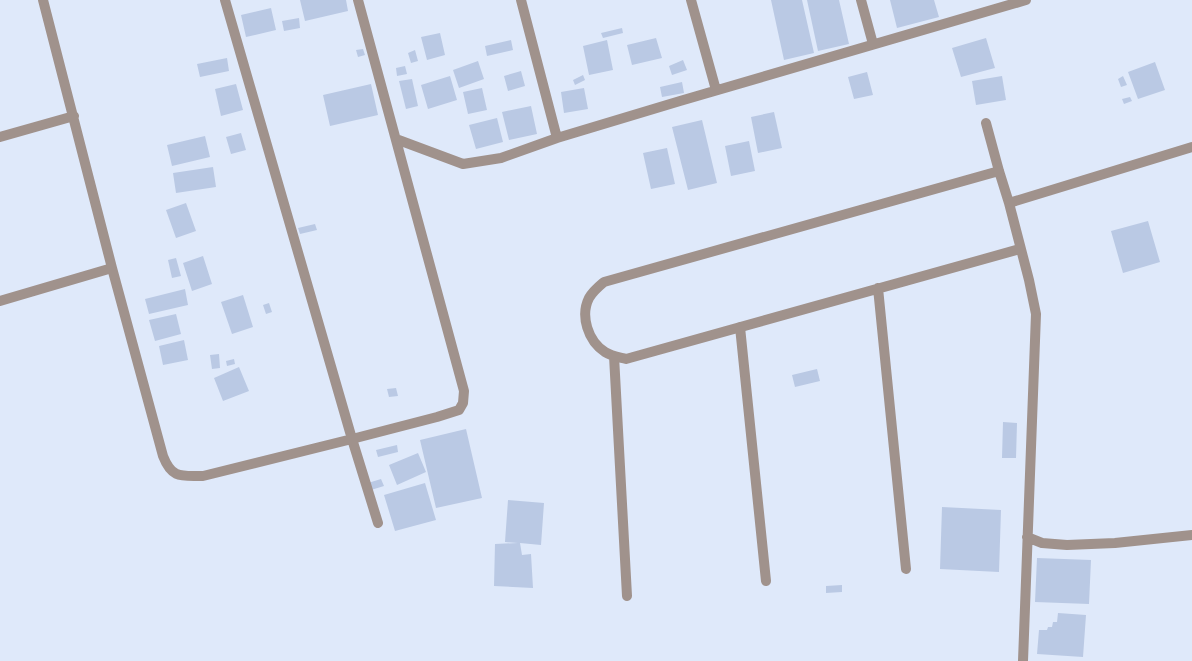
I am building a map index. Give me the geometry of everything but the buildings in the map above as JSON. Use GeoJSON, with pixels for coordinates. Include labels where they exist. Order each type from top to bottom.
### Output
{"type":"FeatureCollection","features":[{"type":"Feature","properties":{"kind":"street"},"geometry":{"type":"LineString","coordinates":[[44,0],[112,268],[163,456],[166,465],[173,474],[182,476],[202,476],[352,440],[459,410],[463,404],[464,391],[358,0]]}},
{"type":"Feature","properties":{"kind":"street"},"geometry":{"type":"LineString","coordinates":[[225,0],[352,440],[378,524]]}},
{"type":"Feature","properties":{"kind":"street"},"geometry":{"type":"LineString","coordinates":[[521,0],[557,138]]}},
{"type":"Feature","properties":{"kind":"street"},"geometry":{"type":"LineString","coordinates":[[691,0],[716,90]]}},
{"type":"Feature","properties":{"kind":"street"},"geometry":{"type":"LineString","coordinates":[[861,0],[873,44]]}},
{"type":"Feature","properties":{"kind":"street"},"geometry":{"type":"LineString","coordinates":[[396,139],[463,164],[502,158],[557,138],[716,90],[1026,0]]}},
{"type":"Feature","properties":{"kind":"street"},"geometry":{"type":"LineString","coordinates":[[0,137],[74,116]]}},
{"type":"Feature","properties":{"kind":"street"},"geometry":{"type":"LineString","coordinates":[[986,122],[1009,203],[1029,280],[1036,314],[1023,661]]}},
{"type":"Feature","properties":{"kind":"street"},"geometry":{"type":"LineString","coordinates":[[1009,203],[1192,147]]}},
{"type":"Feature","properties":{"kind":"street"},"geometry":{"type":"LineString","coordinates":[[999,172],[604,282],[595,289],[589,299],[586,311],[586,322],[589,333],[595,343],[604,351],[614,356],[626,359],[1020,249]]}},
{"type":"Feature","properties":{"kind":"street"},"geometry":{"type":"LineString","coordinates":[[0,301],[112,268]]}},
{"type":"Feature","properties":{"kind":"street"},"geometry":{"type":"LineString","coordinates":[[878,288],[906,569]]}},
{"type":"Feature","properties":{"kind":"street"},"geometry":{"type":"LineString","coordinates":[[740,327],[766,581]]}},
{"type":"Feature","properties":{"kind":"street"},"geometry":{"type":"LineString","coordinates":[[614,356],[627,596]]}},
{"type":"Feature","properties":{"kind":"street"},"geometry":{"type":"LineString","coordinates":[[1027,537],[1042,543],[1067,545],[1115,543],[1192,535]]}}]}
